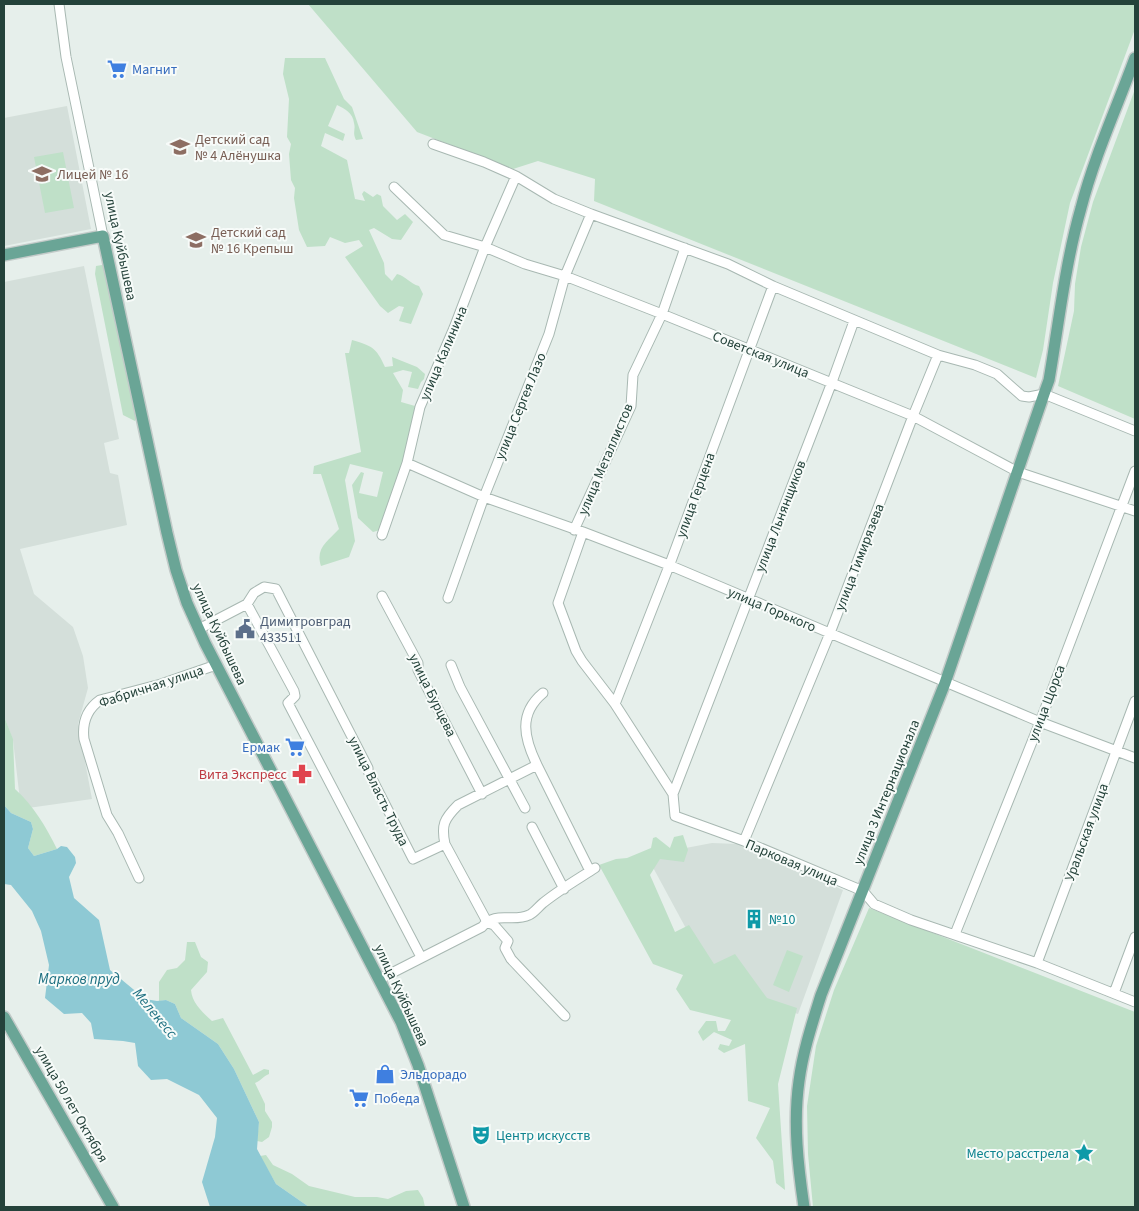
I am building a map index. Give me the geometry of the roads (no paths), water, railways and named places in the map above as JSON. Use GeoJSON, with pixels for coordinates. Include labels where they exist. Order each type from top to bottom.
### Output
{"type":"FeatureCollection","features":[{"type":"Feature","properties":{"kind":"main road","name":"улица 3 Интернационала"},"geometry":{"type":"LineString","coordinates":[[804,1207],[796,1126],[798,1082],[807,1040],[821,995],[946,683],[1049,380],[1072,241],[1081,207],[1091,174],[1135,58]]}},
{"type":"Feature","properties":{"kind":"main road"},"geometry":{"type":"LineString","coordinates":[[4,255],[103,236]]}},
{"type":"Feature","properties":{"kind":"main road","name":"улица Куйбышева"},"geometry":{"type":"LineString","coordinates":[[103,236],[166,533],[187,604],[216,665],[401,1022],[418,1065],[464,1207]]}},
{"type":"Feature","properties":{"kind":"main road","name":"улица 50 лет Октября"},"geometry":{"type":"LineString","coordinates":[[4,1017],[113,1207]]}},
{"type":"Feature","properties":{"kind":"street","name":"улица Куйбышева"},"geometry":{"type":"LineString","coordinates":[[59,4],[66,57],[103,236]]}},
{"type":"Feature","properties":{"kind":"street"},"geometry":{"type":"LineString","coordinates":[[433,144],[484,162],[516,176],[554,199],[728,264],[773,286],[938,355],[975,365],[997,374],[1022,396],[1030,397],[1044,394],[1135,431]]}},
{"type":"Feature","properties":{"kind":"street","name":"улица Калинина"},"geometry":{"type":"LineString","coordinates":[[382,535],[407,463],[420,407],[516,176]]}},
{"type":"Feature","properties":{"kind":"street","name":"Советская улица"},"geometry":{"type":"LineString","coordinates":[[394,187],[444,235],[485,247],[525,264],[565,276],[662,314],[913,416],[1018,472],[1122,505],[1135,511]]}},
{"type":"Feature","properties":{"kind":"street","name":"улица Сергея Лазо"},"geometry":{"type":"LineString","coordinates":[[448,598],[484,497],[548,334],[565,276],[591,214]]}},
{"type":"Feature","properties":{"kind":"street","name":"улица Металлистов"},"geometry":{"type":"LineString","coordinates":[[558,603],[579,531],[631,406],[633,375],[662,314],[685,248]]}},
{"type":"Feature","properties":{"kind":"street","name":"улица Герцена"},"geometry":{"type":"LineString","coordinates":[[615,704],[773,286]]}},
{"type":"Feature","properties":{"kind":"street","name":"улица Льнянщиков"},"geometry":{"type":"LineString","coordinates":[[673,794],[854,321]]}},
{"type":"Feature","properties":{"kind":"street","name":"улица Тимирязева"},"geometry":{"type":"LineString","coordinates":[[744,841],[830,633],[938,355]]}},
{"type":"Feature","properties":{"kind":"street","name":"улица Горького"},"geometry":{"type":"LineString","coordinates":[[407,463],[484,497],[669,565],[1040,722],[1135,758]]}},
{"type":"Feature","properties":{"kind":"street","name":"улица Щорса"},"geometry":{"type":"LineString","coordinates":[[955,934],[1040,722],[1135,471]]}},
{"type":"Feature","properties":{"kind":"street","name":"улица Власть Труда"},"geometry":{"type":"LineString","coordinates":[[247,604],[254,593],[264,587],[276,589],[413,859],[445,844]]}},
{"type":"Feature","properties":{"kind":"street","name":"улица Бурцева"},"geometry":{"type":"LineString","coordinates":[[382,596],[418,663],[418,670],[482,794]]}},
{"type":"Feature","properties":{"kind":"street","name":"Парковая улица"},"geometry":{"type":"LineString","coordinates":[[558,603],[576,651],[582,661],[615,704],[673,794],[675,816],[744,841],[863,891],[874,904],[911,920],[1037,963],[1135,1002]]}},
{"type":"Feature","properties":{"kind":"street"},"geometry":{"type":"LineString","coordinates":[[199,629],[247,604],[294,691],[294,696],[288,703],[421,958]]}},
{"type":"Feature","properties":{"kind":"street","name":"Фабричная улица"},"geometry":{"type":"LineString","coordinates":[[139,878],[118,833],[106,816],[84,739],[83,727],[86,717],[92,706],[100,700],[161,684],[216,665]]}},
{"type":"Feature","properties":{"kind":"street","name":"улица Бурцева"},"geometry":{"type":"LineString","coordinates":[[451,665],[460,687],[525,808]]}},
{"type":"Feature","properties":{"kind":"street"},"geometry":{"type":"LineString","coordinates":[[380,979],[497,917],[516,918],[530,915],[544,902],[593,869],[537,765],[528,742],[525,721],[533,701],[543,693]]}},
{"type":"Feature","properties":{"kind":"street","name":"Уральская улица"},"geometry":{"type":"LineString","coordinates":[[1037,963],[1135,701]]}},
{"type":"Feature","properties":{"kind":"street"},"geometry":{"type":"LineString","coordinates":[[486,922],[445,844],[443,826],[448,815],[458,805],[537,765]]}},
{"type":"Feature","properties":{"kind":"street"},"geometry":{"type":"LineString","coordinates":[[532,827],[564,889]]}},
{"type":"Feature","properties":{"kind":"street"},"geometry":{"type":"LineString","coordinates":[[486,922],[494,924],[508,941],[505,948],[511,959],[566,1016]]}},
{"type":"Feature","properties":{"kind":"street"},"geometry":{"type":"LineString","coordinates":[[1114,993],[1135,937]]}},
{"type":"Feature","properties":{"kind":"water","name":"Марков пруд"},"geometry":{"type":"Polygon","coordinates":[[[4,805],[11,813],[31,822],[33,829],[28,848],[34,856],[61,846],[67,847],[75,857],[76,863],[69,877],[74,898],[99,920],[110,970],[145,999],[166,1000],[175,1004],[181,1018],[218,1044],[234,1069],[259,1122],[257,1149],[276,1184],[309,1207],[210,1207],[202,1182],[215,1137],[217,1118],[199,1095],[167,1079],[151,1080],[138,1066],[135,1043],[94,1039],[91,1023],[82,1013],[64,1014],[45,998],[49,965],[41,931],[32,911],[11,885],[4,884],[4,805]]]}},
{"type":"Feature","properties":{"kind":"place","name":"Магнит"},"geometry":{"type":"Point","coordinates":[117,69]}},
{"type":"Feature","properties":{"kind":"place","name":"Детский сад № 4 Алёнушка"},"geometry":{"type":"Point","coordinates":[180,147]}},
{"type":"Feature","properties":{"kind":"place","name":"Лицей № 16"},"geometry":{"type":"Point","coordinates":[42,174]}},
{"type":"Feature","properties":{"kind":"place","name":"Детский сад № 16 Крепыш"},"geometry":{"type":"Point","coordinates":[196,240]}},
{"type":"Feature","properties":{"kind":"place","name":"Димитровград 433511"},"geometry":{"type":"Point","coordinates":[245,629]}},
{"type":"Feature","properties":{"kind":"place","name":"Ермак"},"geometry":{"type":"Point","coordinates":[295,747]}},
{"type":"Feature","properties":{"kind":"place","name":"Вита Экспресс"},"geometry":{"type":"Point","coordinates":[302,774]}},
{"type":"Feature","properties":{"kind":"place","name":"№10"},"geometry":{"type":"Point","coordinates":[754,919]}},
{"type":"Feature","properties":{"kind":"place","name":"Эльдорадо"},"geometry":{"type":"Point","coordinates":[385,1074]}},
{"type":"Feature","properties":{"kind":"place","name":"Победа"},"geometry":{"type":"Point","coordinates":[359,1098]}},
{"type":"Feature","properties":{"kind":"place","name":"Центр искусств"},"geometry":{"type":"Point","coordinates":[481,1135]}},
{"type":"Feature","properties":{"kind":"place","name":"Место расстрела"},"geometry":{"type":"Point","coordinates":[1084,1153]}},
{"type":"Feature","properties":{"kind":"water label","name":"Мелекесс"},"geometry":{"type":"Point","coordinates":[155,1013]}}]}
